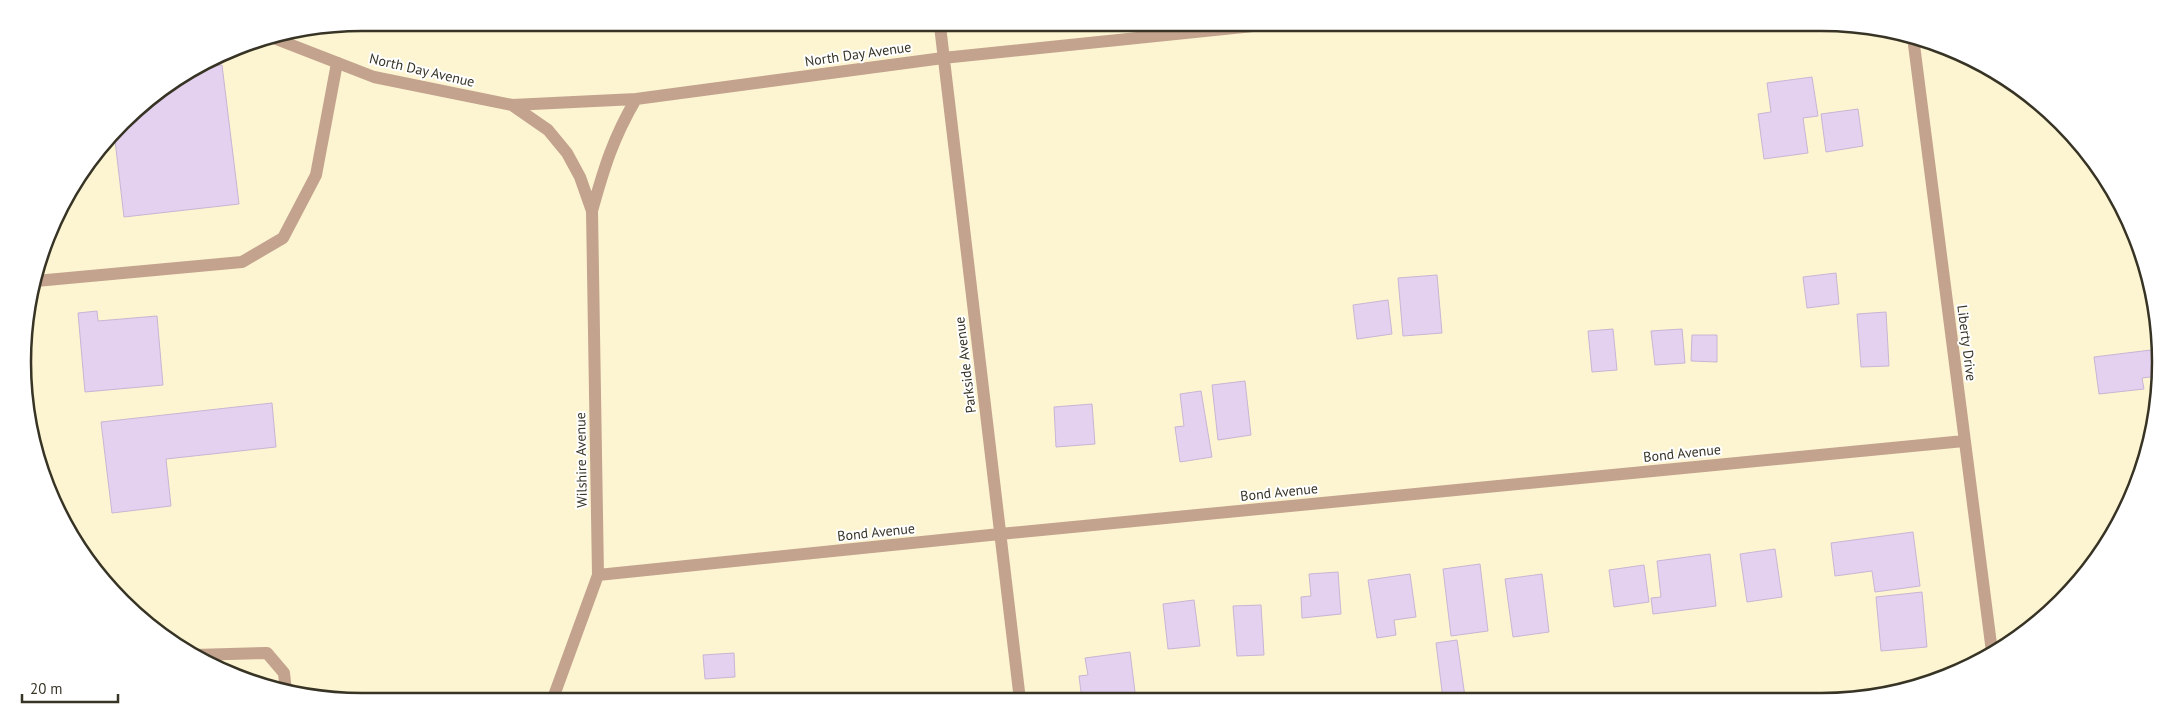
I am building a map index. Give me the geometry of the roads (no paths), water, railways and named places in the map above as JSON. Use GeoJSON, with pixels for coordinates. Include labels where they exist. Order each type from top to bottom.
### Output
{"type":"FeatureCollection","features":[{"type":"Feature","properties":{"kind":"street","name":"Parkside Avenue"},"geometry":{"type":"LineString","coordinates":[[940,31],[1019,693]]}},
{"type":"Feature","properties":{"kind":"street","name":"North Day Avenue"},"geometry":{"type":"LineString","coordinates":[[282,42],[374,77],[512,105],[636,99],[943,58],[1205,31]]}},
{"type":"Feature","properties":{"kind":"street","name":"Liberty Drive"},"geometry":{"type":"LineString","coordinates":[[1914,45],[1991,645]]}},
{"type":"Feature","properties":{"kind":"street"},"geometry":{"type":"LineString","coordinates":[[42,281],[242,262],[283,238],[316,175],[337,63]]}},
{"type":"Feature","properties":{"kind":"street"},"geometry":{"type":"LineString","coordinates":[[592,211],[618,131],[636,99]]}},
{"type":"Feature","properties":{"kind":"street","name":"North Day Avenue"},"geometry":{"type":"LineString","coordinates":[[512,105],[548,130],[567,152],[580,177],[592,211]]}},
{"type":"Feature","properties":{"kind":"street","name":"Wilshire Avenue"},"geometry":{"type":"LineString","coordinates":[[555,693],[598,575],[592,211]]}},
{"type":"Feature","properties":{"kind":"street","name":"Bond Avenue"},"geometry":{"type":"LineString","coordinates":[[598,575],[1000,534],[1964,441]]}},
{"type":"Feature","properties":{"kind":"street"},"geometry":{"type":"LineString","coordinates":[[208,655],[267,653],[284,672],[285,683]]}}]}
